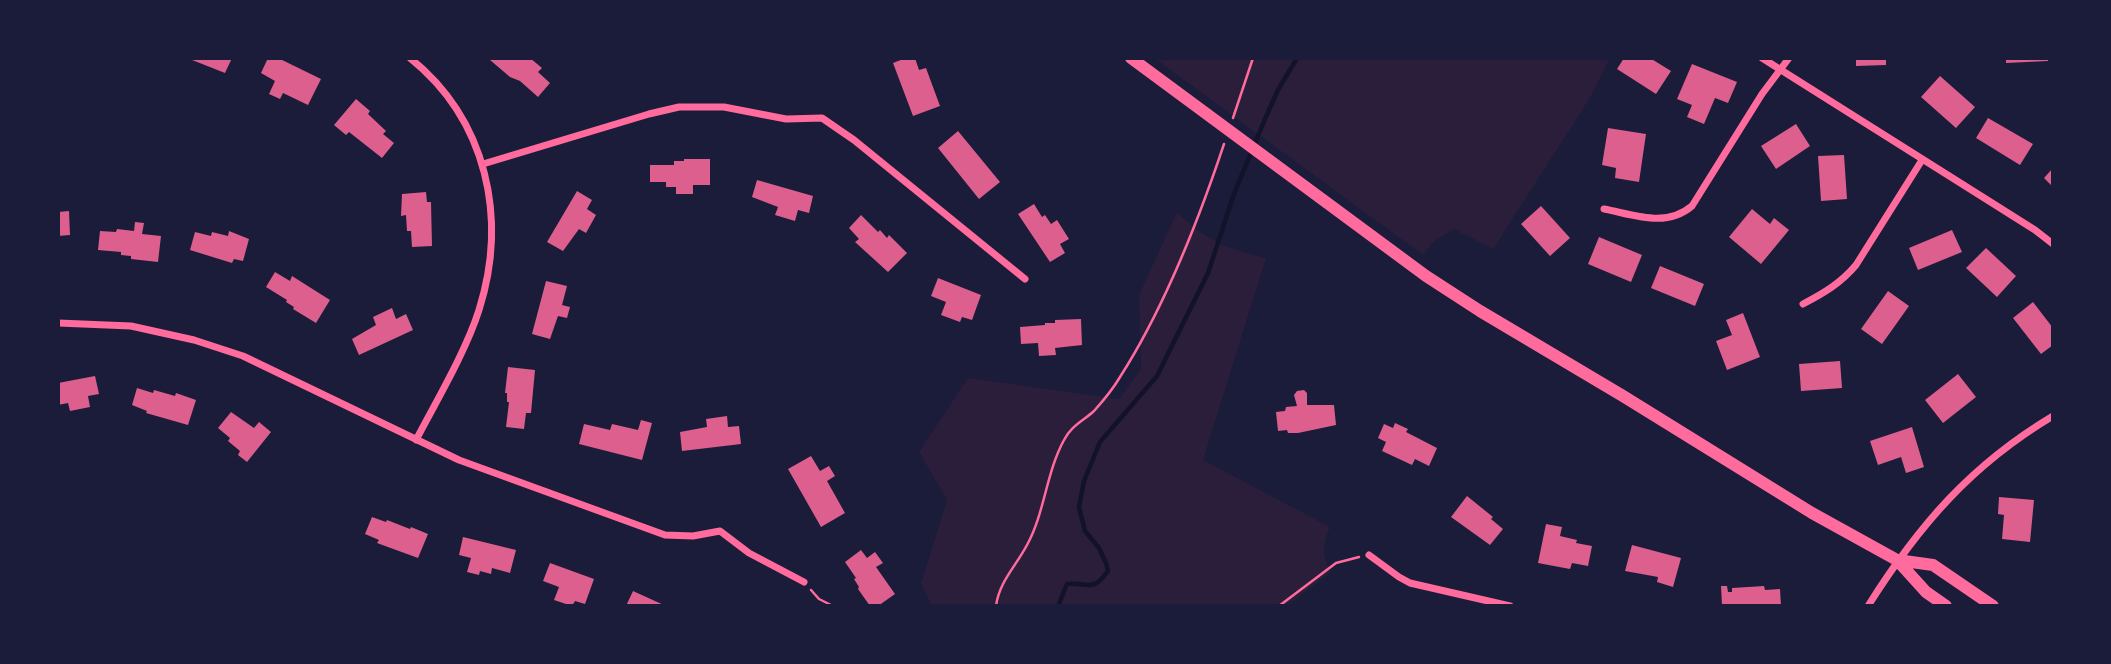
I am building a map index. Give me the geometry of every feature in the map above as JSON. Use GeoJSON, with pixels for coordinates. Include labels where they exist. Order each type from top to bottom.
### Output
{"type":"FeatureCollection","features":[{"type":"Feature","properties":{"kind":"main road"},"geometry":{"type":"LineString","coordinates":[[1131,58],[1426,276],[1812,513],[1897,560],[1926,592],[1946,606]]}},
{"type":"Feature","properties":{"kind":"main road"},"geometry":{"type":"LineString","coordinates":[[1897,560],[1933,565],[1993,606]]}},
{"type":"Feature","properties":{"kind":"street"},"geometry":{"type":"LineString","coordinates":[[410,58],[437,84],[457,111],[474,142],[483,164],[492,223],[488,280],[478,313],[416,440]]}},
{"type":"Feature","properties":{"kind":"street"},"geometry":{"type":"LineString","coordinates":[[1762,58],[2035,230],[2053,244]]}},
{"type":"Feature","properties":{"kind":"street"},"geometry":{"type":"LineString","coordinates":[[1604,209],[1659,219],[1681,216],[1692,206],[1762,94],[1789,58]]}},
{"type":"Feature","properties":{"kind":"street"},"geometry":{"type":"LineString","coordinates":[[483,164],[679,107],[724,107],[786,119],[822,118],[1025,279]]}},
{"type":"Feature","properties":{"kind":"street"},"geometry":{"type":"LineString","coordinates":[[1803,304],[1830,290],[1856,265],[1922,160]]}},
{"type":"Feature","properties":{"kind":"street"},"geometry":{"type":"LineString","coordinates":[[58,323],[131,326],[194,340],[243,356],[459,460],[665,535],[692,536],[720,531],[749,553],[804,582]]}},
{"type":"Feature","properties":{"kind":"street"},"geometry":{"type":"LineString","coordinates":[[1868,606],[1897,560],[1947,499],[1971,475],[2023,434],[2053,416]]}},
{"type":"Feature","properties":{"kind":"street"},"geometry":{"type":"LineString","coordinates":[[1369,555],[1410,583],[1510,606]]}},
{"type":"Feature","properties":{"kind":"path"},"geometry":{"type":"LineString","coordinates":[[1233,118],[1253,58]]}},
{"type":"Feature","properties":{"kind":"path"},"geometry":{"type":"LineString","coordinates":[[996,606],[1003,583],[1026,548],[1037,524],[1063,440],[1073,426],[1092,413],[1114,386],[1144,335],[1176,268],[1225,142]]}},
{"type":"Feature","properties":{"kind":"path"},"geometry":{"type":"LineString","coordinates":[[1279,606],[1336,563],[1369,555]]}},
{"type":"Feature","properties":{"kind":"path"},"geometry":{"type":"LineString","coordinates":[[804,582],[819,599],[833,606]]}},
{"type":"Feature","properties":{"kind":"shaded area"},"geometry":{"type":"Polygon","coordinates":[[[1154,58],[1610,58],[1590,98],[1493,249],[1454,229],[1433,242],[1423,255],[1154,58]]]}},
{"type":"Feature","properties":{"kind":"shaded area"},"geometry":{"type":"Polygon","coordinates":[[[1177,212],[1217,242],[1266,258],[1203,460],[1330,527],[1324,550],[1331,572],[1287,606],[932,606],[921,584],[947,500],[919,452],[968,378],[1119,399],[1141,369],[1139,295],[1177,212]]]}},
{"type":"Feature","properties":{"kind":"building"},"geometry":{"type":"Polygon","coordinates":[[[187,58],[232,58],[225,73],[187,58]]]}},
{"type":"Feature","properties":{"kind":"building"},"geometry":{"type":"Polygon","coordinates":[[[268,58],[278,58],[321,79],[308,105],[283,93],[280,99],[269,94],[275,81],[261,73],[268,58]]]}},
{"type":"Feature","properties":{"kind":"building"},"geometry":{"type":"Polygon","coordinates":[[[530,58],[542,68],[538,72],[550,83],[538,97],[520,81],[510,77],[490,60],[530,58]]]}},
{"type":"Feature","properties":{"kind":"building"},"geometry":{"type":"Polygon","coordinates":[[[915,58],[919,70],[926,68],[940,106],[913,116],[893,63],[915,58]]]}},
{"type":"Feature","properties":{"kind":"building"},"geometry":{"type":"Polygon","coordinates":[[[1624,58],[1650,58],[1671,71],[1656,94],[1617,69],[1624,58]]]}},
{"type":"Feature","properties":{"kind":"building"},"geometry":{"type":"Polygon","coordinates":[[[1856,58],[1886,58],[1886,65],[1856,66],[1856,58]]]}},
{"type":"Feature","properties":{"kind":"building"},"geometry":{"type":"Polygon","coordinates":[[[2006,58],[2048,58],[2048,61],[2006,63],[2006,58]]]}},
{"type":"Feature","properties":{"kind":"building"},"geometry":{"type":"Polygon","coordinates":[[[1692,64],[1737,82],[1728,103],[1715,98],[1704,124],[1687,117],[1692,105],[1677,99],[1692,64]]]}},
{"type":"Feature","properties":{"kind":"building"},"geometry":{"type":"Polygon","coordinates":[[[1940,76],[1975,107],[1956,128],[1921,97],[1940,76]]]}},
{"type":"Feature","properties":{"kind":"building"},"geometry":{"type":"Polygon","coordinates":[[[356,99],[370,111],[368,114],[386,131],[383,134],[394,143],[382,158],[349,132],[346,135],[334,125],[356,99]]]}},
{"type":"Feature","properties":{"kind":"building"},"geometry":{"type":"Polygon","coordinates":[[[1988,118],[2033,144],[2020,165],[1976,138],[1988,118]]]}},
{"type":"Feature","properties":{"kind":"building"},"geometry":{"type":"Polygon","coordinates":[[[1796,124],[1810,146],[1776,169],[1761,146],[1796,124]]]}},
{"type":"Feature","properties":{"kind":"building"},"geometry":{"type":"Polygon","coordinates":[[[1608,128],[1646,134],[1639,182],[1615,178],[1616,168],[1602,165],[1608,128]]]}},
{"type":"Feature","properties":{"kind":"building"},"geometry":{"type":"Polygon","coordinates":[[[958,131],[1000,182],[979,199],[938,148],[958,131]]]}},
{"type":"Feature","properties":{"kind":"building"},"geometry":{"type":"Polygon","coordinates":[[[1844,155],[1847,199],[1821,201],[1818,156],[1844,155]]]}},
{"type":"Feature","properties":{"kind":"building"},"geometry":{"type":"Polygon","coordinates":[[[710,159],[710,185],[693,185],[693,194],[676,194],[676,187],[666,187],[666,182],[650,182],[650,165],[674,165],[674,161],[710,159]]]}},
{"type":"Feature","properties":{"kind":"building"},"geometry":{"type":"Polygon","coordinates":[[[2053,168],[2053,187],[2044,178],[2053,168]]]}},
{"type":"Feature","properties":{"kind":"building"},"geometry":{"type":"Polygon","coordinates":[[[757,180],[813,196],[809,213],[798,210],[795,221],[775,215],[778,207],[752,197],[757,180]]]}},
{"type":"Feature","properties":{"kind":"building"},"geometry":{"type":"Polygon","coordinates":[[[577,191],[592,200],[587,209],[596,215],[586,233],[579,229],[563,251],[547,242],[577,191]]]}},
{"type":"Feature","properties":{"kind":"building"},"geometry":{"type":"Polygon","coordinates":[[[426,192],[427,202],[431,202],[432,246],[412,247],[406,215],[401,216],[402,194],[426,192]]]}},
{"type":"Feature","properties":{"kind":"building"},"geometry":{"type":"Polygon","coordinates":[[[1034,204],[1042,217],[1045,215],[1051,224],[1057,220],[1069,239],[1060,244],[1065,253],[1050,262],[1018,214],[1034,204]]]}},
{"type":"Feature","properties":{"kind":"building"},"geometry":{"type":"Polygon","coordinates":[[[1541,206],[1570,238],[1550,256],[1521,224],[1541,206]]]}},
{"type":"Feature","properties":{"kind":"building"},"geometry":{"type":"Polygon","coordinates":[[[1752,209],[1770,224],[1774,218],[1789,230],[1761,264],[1729,237],[1752,209]]]}},
{"type":"Feature","properties":{"kind":"building"},"geometry":{"type":"Polygon","coordinates":[[[69,211],[70,235],[58,236],[58,212],[69,211]]]}},
{"type":"Feature","properties":{"kind":"building"},"geometry":{"type":"Polygon","coordinates":[[[861,215],[878,232],[880,230],[887,238],[889,235],[907,253],[888,272],[855,242],[859,239],[849,228],[861,215]]]}},
{"type":"Feature","properties":{"kind":"building"},"geometry":{"type":"Polygon","coordinates":[[[135,222],[144,223],[142,234],[161,236],[158,262],[131,259],[131,256],[121,255],[121,252],[98,250],[100,231],[134,231],[135,222]]]}},
{"type":"Feature","properties":{"kind":"building"},"geometry":{"type":"Polygon","coordinates":[[[1952,230],[1962,252],[1918,270],[1909,248],[1952,230]]]}},
{"type":"Feature","properties":{"kind":"building"},"geometry":{"type":"Polygon","coordinates":[[[229,231],[249,239],[243,261],[234,259],[232,263],[190,250],[195,232],[228,236],[229,231]]]}},
{"type":"Feature","properties":{"kind":"building"},"geometry":{"type":"Polygon","coordinates":[[[1599,237],[1642,255],[1631,282],[1588,264],[1599,237]]]}},
{"type":"Feature","properties":{"kind":"building"},"geometry":{"type":"Polygon","coordinates":[[[1986,248],[2016,276],[1997,297],[1966,268],[1986,248]]]}},
{"type":"Feature","properties":{"kind":"building"},"geometry":{"type":"Polygon","coordinates":[[[1660,266],[1704,284],[1695,306],[1651,288],[1660,266]]]}},
{"type":"Feature","properties":{"kind":"building"},"geometry":{"type":"Polygon","coordinates":[[[275,272],[290,281],[292,276],[330,300],[316,323],[266,287],[275,272]]]}},
{"type":"Feature","properties":{"kind":"building"},"geometry":{"type":"Polygon","coordinates":[[[938,278],[981,295],[972,320],[962,317],[960,322],[941,315],[946,302],[931,296],[938,278]]]}},
{"type":"Feature","properties":{"kind":"building"},"geometry":{"type":"Polygon","coordinates":[[[546,281],[567,286],[562,305],[570,307],[567,318],[558,316],[550,339],[532,334],[546,281]]]}},
{"type":"Feature","properties":{"kind":"building"},"geometry":{"type":"Polygon","coordinates":[[[1888,291],[1909,306],[1882,344],[1861,329],[1888,291]]]}},
{"type":"Feature","properties":{"kind":"building"},"geometry":{"type":"Polygon","coordinates":[[[2033,302],[2053,328],[2053,345],[2041,354],[2013,318],[2033,302]]]}},
{"type":"Feature","properties":{"kind":"building"},"geometry":{"type":"Polygon","coordinates":[[[392,308],[396,319],[406,314],[413,330],[359,355],[352,339],[376,325],[373,317],[392,308]]]}},
{"type":"Feature","properties":{"kind":"building"},"geometry":{"type":"Polygon","coordinates":[[[1743,313],[1760,357],[1727,370],[1716,341],[1732,335],[1726,320],[1743,313]]]}},
{"type":"Feature","properties":{"kind":"building"},"geometry":{"type":"Polygon","coordinates":[[[1081,319],[1082,345],[1055,348],[1056,355],[1039,356],[1038,343],[1021,344],[1020,327],[1055,323],[1055,320],[1081,319]]]}},
{"type":"Feature","properties":{"kind":"building"},"geometry":{"type":"Polygon","coordinates":[[[1840,361],[1842,388],[1801,391],[1799,364],[1840,361]]]}},
{"type":"Feature","properties":{"kind":"building"},"geometry":{"type":"Polygon","coordinates":[[[508,367],[535,370],[531,413],[526,413],[524,429],[506,427],[509,402],[505,393],[508,367]]]}},
{"type":"Feature","properties":{"kind":"building"},"geometry":{"type":"Polygon","coordinates":[[[1958,374],[1976,397],[1943,423],[1925,400],[1958,374]]]}},
{"type":"Feature","properties":{"kind":"building"},"geometry":{"type":"Polygon","coordinates":[[[95,376],[99,394],[88,396],[90,407],[70,411],[68,403],[58,405],[58,383],[95,376]]]}},
{"type":"Feature","properties":{"kind":"building"},"geometry":{"type":"Polygon","coordinates":[[[137,388],[175,396],[176,393],[196,400],[188,425],[146,413],[147,411],[132,405],[137,388]]]}},
{"type":"Feature","properties":{"kind":"building"},"geometry":{"type":"Polygon","coordinates":[[[1304,390],[1307,393],[1307,405],[1334,405],[1336,425],[1298,433],[1278,431],[1276,412],[1297,406],[1294,395],[1297,391],[1304,390]]]}},
{"type":"Feature","properties":{"kind":"building"},"geometry":{"type":"Polygon","coordinates":[[[231,412],[254,428],[259,422],[271,432],[247,462],[238,455],[240,451],[228,441],[230,438],[218,428],[231,412]]]}},
{"type":"Feature","properties":{"kind":"building"},"geometry":{"type":"Polygon","coordinates":[[[727,416],[728,427],[739,426],[741,444],[682,451],[680,432],[707,427],[706,419],[727,416]]]}},
{"type":"Feature","properties":{"kind":"building"},"geometry":{"type":"Polygon","coordinates":[[[641,420],[652,423],[642,460],[579,444],[584,424],[610,430],[612,424],[638,430],[641,420]]]}},
{"type":"Feature","properties":{"kind":"building"},"geometry":{"type":"Polygon","coordinates":[[[1395,423],[1408,429],[1406,432],[1437,448],[1429,466],[1415,459],[1412,465],[1382,451],[1386,442],[1378,438],[1384,424],[1393,428],[1395,423]]]}},
{"type":"Feature","properties":{"kind":"building"},"geometry":{"type":"Polygon","coordinates":[[[1912,427],[1924,467],[1906,473],[1901,457],[1878,465],[1870,441],[1912,427]]]}},
{"type":"Feature","properties":{"kind":"building"},"geometry":{"type":"Polygon","coordinates":[[[811,456],[820,471],[829,466],[835,476],[827,481],[845,513],[821,527],[788,469],[811,456]]]}},
{"type":"Feature","properties":{"kind":"building"},"geometry":{"type":"Polygon","coordinates":[[[1467,496],[1503,529],[1490,545],[1451,517],[1467,496]]]}},
{"type":"Feature","properties":{"kind":"building"},"geometry":{"type":"Polygon","coordinates":[[[1999,497],[2034,500],[2030,542],[2002,539],[2004,515],[1998,514],[1999,497]]]}},
{"type":"Feature","properties":{"kind":"building"},"geometry":{"type":"Polygon","coordinates":[[[372,517],[428,534],[418,558],[377,543],[379,540],[365,534],[372,517]]]}},
{"type":"Feature","properties":{"kind":"building"},"geometry":{"type":"Polygon","coordinates":[[[1546,524],[1562,527],[1560,536],[1592,546],[1588,566],[1572,563],[1570,569],[1538,563],[1546,524]]]}},
{"type":"Feature","properties":{"kind":"building"},"geometry":{"type":"Polygon","coordinates":[[[463,537],[516,550],[510,573],[492,568],[491,574],[467,572],[471,558],[459,555],[463,537]]]}},
{"type":"Feature","properties":{"kind":"building"},"geometry":{"type":"Polygon","coordinates":[[[1632,545],[1681,558],[1673,587],[1657,582],[1658,577],[1625,571],[1632,545]]]}},
{"type":"Feature","properties":{"kind":"building"},"geometry":{"type":"Polygon","coordinates":[[[861,550],[867,558],[875,552],[883,563],[876,567],[895,594],[878,606],[870,606],[845,562],[861,550]]]}},
{"type":"Feature","properties":{"kind":"building"},"geometry":{"type":"Polygon","coordinates":[[[550,563],[594,579],[585,604],[575,601],[572,606],[554,600],[559,587],[543,581],[550,563]]]}},
{"type":"Feature","properties":{"kind":"building"},"geometry":{"type":"Polygon","coordinates":[[[1721,586],[1727,586],[1728,592],[1732,592],[1732,588],[1764,586],[1765,590],[1780,589],[1781,606],[1722,606],[1721,586]]]}},
{"type":"Feature","properties":{"kind":"building"},"geometry":{"type":"Polygon","coordinates":[[[633,591],[666,606],[626,606],[633,591]]]}},
{"type":"Feature","properties":{"kind":"waterway"},"geometry":{"type":"LineString","coordinates":[[1058,606],[1067,584],[1094,584],[1108,571],[1099,548],[1085,531],[1079,507],[1084,481],[1100,442],[1157,376],[1208,273],[1234,194],[1265,119],[1297,58]]}}]}
